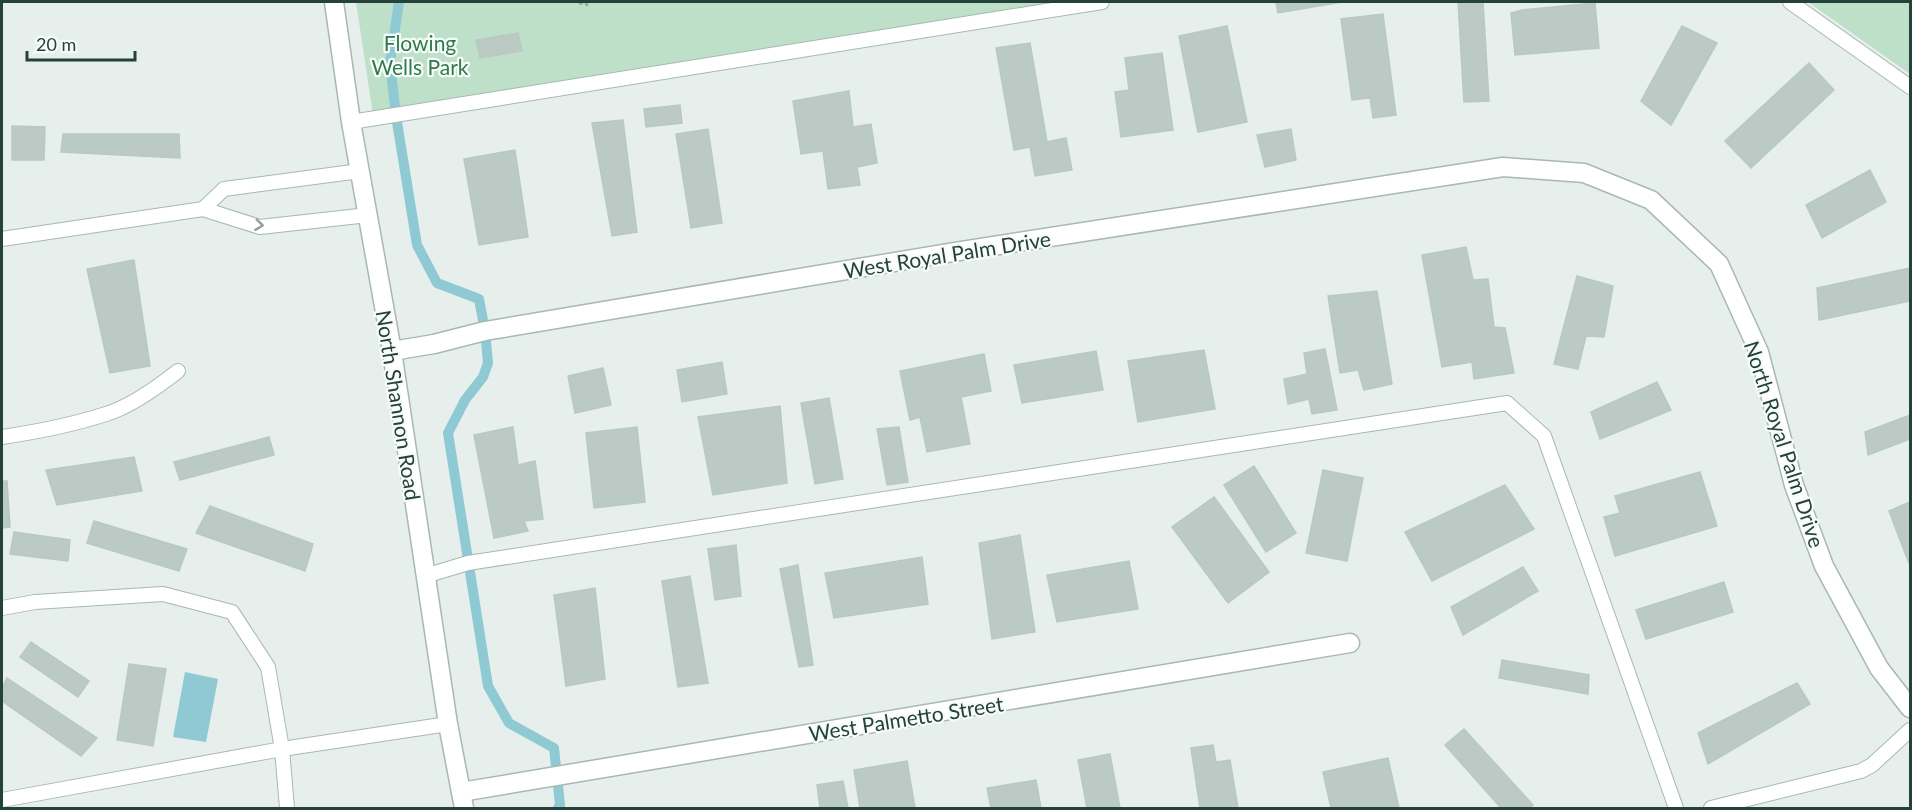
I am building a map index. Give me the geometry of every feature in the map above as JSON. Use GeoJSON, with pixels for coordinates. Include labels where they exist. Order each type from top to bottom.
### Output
{"type":"FeatureCollection","features":[{"type":"Feature","properties":{"kind":"street","name":"North Shannon Road"},"geometry":{"type":"LineString","coordinates":[[334,2],[351,122],[392,351],[448,724],[462,800]]}},
{"type":"Feature","properties":{"kind":"street","name":"West Royal Palm Drive"},"geometry":{"type":"LineString","coordinates":[[392,351],[434,344],[485,331],[954,252],[1503,167]]}},
{"type":"Feature","properties":{"kind":"street","name":"North Royal Palm Drive"},"geometry":{"type":"LineString","coordinates":[[1503,167],[1584,173],[1652,200],[1719,264],[1759,352],[1794,485],[1824,566],[1879,668],[1911,708]]}},
{"type":"Feature","properties":{"kind":"street","name":"West Palmetto Street"},"geometry":{"type":"LineString","coordinates":[[462,800],[1350,644]]}},
{"type":"Feature","properties":{"kind":"lane"},"geometry":{"type":"LineString","coordinates":[[351,122],[1102,2]]}},
{"type":"Feature","properties":{"kind":"lane"},"geometry":{"type":"LineString","coordinates":[[1790,2],[1911,87]]}},
{"type":"Feature","properties":{"kind":"lane"},"geometry":{"type":"LineString","coordinates":[[203,209],[224,189],[360,171]]}},
{"type":"Feature","properties":{"kind":"lane"},"geometry":{"type":"LineString","coordinates":[[2,239],[203,209],[260,227],[368,216]]}},
{"type":"Feature","properties":{"kind":"lane"},"geometry":{"type":"LineString","coordinates":[[2,437],[108,414],[158,386],[178,371]]}},
{"type":"Feature","properties":{"kind":"lane"},"geometry":{"type":"LineString","coordinates":[[425,576],[468,563],[1508,403],[1545,436],[1676,808]]}},
{"type":"Feature","properties":{"kind":"lane"},"geometry":{"type":"LineString","coordinates":[[2,608],[35,602],[163,594],[232,612],[268,667],[282,748],[287,808]]}},
{"type":"Feature","properties":{"kind":"lane"},"geometry":{"type":"LineString","coordinates":[[2,800],[282,748],[448,724]]}},
{"type":"Feature","properties":{"kind":"lane"},"geometry":{"type":"LineString","coordinates":[[1711,808],[1861,771],[1872,765],[1911,730]]}},
{"type":"Feature","properties":{"kind":"path"},"geometry":{"type":"LineString","coordinates":[[580,2],[583,6],[591,2]]}},
{"type":"Feature","properties":{"kind":"green space","name":"Flowing Wells Park"},"geometry":{"type":"Polygon","coordinates":[[[356,2],[1055,2],[373,115],[356,2]]]}},
{"type":"Feature","properties":{"kind":"green space"},"geometry":{"type":"Polygon","coordinates":[[[1808,2],[1910,2],[1910,74],[1808,2]]]}},
{"type":"Feature","properties":{"kind":"water"},"geometry":{"type":"Polygon","coordinates":[[[185,672],[218,679],[206,742],[173,737],[185,672]]]}},
{"type":"Feature","properties":{"kind":"building"},"geometry":{"type":"Polygon","coordinates":[[[1276,2],[1342,2],[1278,13],[1276,2]]]}},
{"type":"Feature","properties":{"kind":"building"},"geometry":{"type":"Polygon","coordinates":[[[1458,2],[1483,2],[1489,101],[1464,102],[1458,2]]]}},
{"type":"Feature","properties":{"kind":"building"},"geometry":{"type":"Polygon","coordinates":[[[1595,3],[1599,48],[1515,55],[1511,13],[1595,3]]]}},
{"type":"Feature","properties":{"kind":"building"},"geometry":{"type":"Polygon","coordinates":[[[1383,14],[1396,115],[1373,118],[1370,98],[1352,100],[1341,19],[1383,14]]]}},
{"type":"Feature","properties":{"kind":"building"},"geometry":{"type":"Polygon","coordinates":[[[1227,26],[1247,122],[1198,132],[1179,36],[1227,26]]]}},
{"type":"Feature","properties":{"kind":"building"},"geometry":{"type":"Polygon","coordinates":[[[1682,26],[1717,43],[1671,125],[1641,101],[1682,26]]]}},
{"type":"Feature","properties":{"kind":"building"},"geometry":{"type":"Polygon","coordinates":[[[518,33],[522,51],[480,58],[476,40],[518,33]]]}},
{"type":"Feature","properties":{"kind":"building"},"geometry":{"type":"Polygon","coordinates":[[[1030,43],[1047,142],[1066,138],[1072,170],[1035,176],[1030,147],[1014,150],[996,48],[1030,43]]]}},
{"type":"Feature","properties":{"kind":"building"},"geometry":{"type":"Polygon","coordinates":[[[1162,53],[1173,130],[1121,137],[1115,92],[1129,90],[1125,58],[1162,53]]]}},
{"type":"Feature","properties":{"kind":"building"},"geometry":{"type":"Polygon","coordinates":[[[1809,63],[1834,90],[1751,168],[1725,141],[1809,63]]]}},
{"type":"Feature","properties":{"kind":"building"},"geometry":{"type":"Polygon","coordinates":[[[849,91],[853,127],[871,124],[877,163],[857,167],[860,185],[828,189],[823,151],[801,154],[793,101],[849,91]]]}},
{"type":"Feature","properties":{"kind":"building"},"geometry":{"type":"Polygon","coordinates":[[[680,105],[682,123],[646,127],[644,109],[680,105]]]}},
{"type":"Feature","properties":{"kind":"building"},"geometry":{"type":"Polygon","coordinates":[[[623,120],[637,232],[612,236],[592,123],[623,120]]]}},
{"type":"Feature","properties":{"kind":"building"},"geometry":{"type":"Polygon","coordinates":[[[12,126],[45,127],[44,160],[12,160],[12,126]]]}},
{"type":"Feature","properties":{"kind":"building"},"geometry":{"type":"Polygon","coordinates":[[[708,129],[722,223],[691,228],[676,134],[708,129]]]}},
{"type":"Feature","properties":{"kind":"building"},"geometry":{"type":"Polygon","coordinates":[[[1291,129],[1296,160],[1265,167],[1257,135],[1291,129]]]}},
{"type":"Feature","properties":{"kind":"building"},"geometry":{"type":"Polygon","coordinates":[[[63,134],[179,134],[180,158],[61,152],[63,134]]]}},
{"type":"Feature","properties":{"kind":"building"},"geometry":{"type":"Polygon","coordinates":[[[515,150],[528,237],[479,245],[464,159],[515,150]]]}},
{"type":"Feature","properties":{"kind":"building"},"geometry":{"type":"Polygon","coordinates":[[[1870,170],[1886,202],[1822,238],[1806,205],[1870,170]]]}},
{"type":"Feature","properties":{"kind":"building"},"geometry":{"type":"Polygon","coordinates":[[[1466,247],[1473,280],[1488,279],[1494,327],[1505,328],[1514,373],[1474,379],[1472,362],[1442,367],[1422,255],[1466,247]]]}},
{"type":"Feature","properties":{"kind":"building"},"geometry":{"type":"Polygon","coordinates":[[[134,260],[150,366],[110,373],[87,269],[134,260]]]}},
{"type":"Feature","properties":{"kind":"building"},"geometry":{"type":"Polygon","coordinates":[[[1910,268],[1910,301],[1819,320],[1817,288],[1910,268]]]}},
{"type":"Feature","properties":{"kind":"building"},"geometry":{"type":"Polygon","coordinates":[[[1577,276],[1613,286],[1604,337],[1586,336],[1578,369],[1554,364],[1577,276]]]}},
{"type":"Feature","properties":{"kind":"building"},"geometry":{"type":"Polygon","coordinates":[[[1377,291],[1392,384],[1364,390],[1358,370],[1340,373],[1328,296],[1377,291]]]}},
{"type":"Feature","properties":{"kind":"building"},"geometry":{"type":"Polygon","coordinates":[[[1325,349],[1337,410],[1312,414],[1309,399],[1288,404],[1284,379],[1307,374],[1304,353],[1325,349]]]}},
{"type":"Feature","properties":{"kind":"building"},"geometry":{"type":"Polygon","coordinates":[[[1204,350],[1215,409],[1138,422],[1128,361],[1204,350]]]}},
{"type":"Feature","properties":{"kind":"building"},"geometry":{"type":"Polygon","coordinates":[[[1096,351],[1103,390],[1022,403],[1014,365],[1096,351]]]}},
{"type":"Feature","properties":{"kind":"building"},"geometry":{"type":"Polygon","coordinates":[[[984,354],[991,391],[961,397],[970,444],[927,452],[920,417],[910,420],[900,371],[984,354]]]}},
{"type":"Feature","properties":{"kind":"building"},"geometry":{"type":"Polygon","coordinates":[[[722,362],[727,394],[682,402],[677,370],[722,362]]]}},
{"type":"Feature","properties":{"kind":"building"},"geometry":{"type":"Polygon","coordinates":[[[603,368],[611,405],[575,413],[568,376],[603,368]]]}},
{"type":"Feature","properties":{"kind":"building"},"geometry":{"type":"Polygon","coordinates":[[[1657,382],[1671,410],[1600,439],[1591,412],[1657,382]]]}},
{"type":"Feature","properties":{"kind":"building"},"geometry":{"type":"Polygon","coordinates":[[[829,398],[843,479],[815,484],[801,403],[829,398]]]}},
{"type":"Feature","properties":{"kind":"building"},"geometry":{"type":"Polygon","coordinates":[[[780,406],[787,483],[713,495],[698,417],[780,406]]]}},
{"type":"Feature","properties":{"kind":"building"},"geometry":{"type":"Polygon","coordinates":[[[1910,415],[1910,439],[1868,455],[1865,432],[1910,415]]]}},
{"type":"Feature","properties":{"kind":"building"},"geometry":{"type":"Polygon","coordinates":[[[513,427],[518,465],[535,461],[543,519],[524,521],[528,531],[494,538],[474,435],[513,427]]]}},
{"type":"Feature","properties":{"kind":"building"},"geometry":{"type":"Polygon","coordinates":[[[637,427],[645,502],[594,508],[586,433],[637,427]]]}},
{"type":"Feature","properties":{"kind":"building"},"geometry":{"type":"Polygon","coordinates":[[[899,427],[908,482],[887,485],[877,429],[899,427]]]}},
{"type":"Feature","properties":{"kind":"building"},"geometry":{"type":"Polygon","coordinates":[[[269,437],[274,455],[180,480],[174,462],[269,437]]]}},
{"type":"Feature","properties":{"kind":"building"},"geometry":{"type":"Polygon","coordinates":[[[134,457],[142,491],[57,505],[46,470],[134,457]]]}},
{"type":"Feature","properties":{"kind":"building"},"geometry":{"type":"Polygon","coordinates":[[[1254,466],[1296,533],[1266,552],[1224,485],[1254,466]]]}},
{"type":"Feature","properties":{"kind":"building"},"geometry":{"type":"Polygon","coordinates":[[[1323,470],[1363,478],[1347,561],[1306,553],[1323,470]]]}},
{"type":"Feature","properties":{"kind":"building"},"geometry":{"type":"Polygon","coordinates":[[[1700,472],[1717,526],[1615,556],[1604,517],[1620,513],[1615,496],[1700,472]]]}},
{"type":"Feature","properties":{"kind":"building"},"geometry":{"type":"Polygon","coordinates":[[[2,481],[7,481],[10,527],[2,528],[2,481]]]}},
{"type":"Feature","properties":{"kind":"building"},"geometry":{"type":"Polygon","coordinates":[[[1505,485],[1534,529],[1432,581],[1405,532],[1505,485]]]}},
{"type":"Feature","properties":{"kind":"building"},"geometry":{"type":"Polygon","coordinates":[[[1214,497],[1269,572],[1228,603],[1172,527],[1214,497]]]}},
{"type":"Feature","properties":{"kind":"building"},"geometry":{"type":"Polygon","coordinates":[[[1910,502],[1910,566],[1889,511],[1910,502]]]}},
{"type":"Feature","properties":{"kind":"building"},"geometry":{"type":"Polygon","coordinates":[[[210,506],[313,544],[305,571],[196,533],[210,506]]]}},
{"type":"Feature","properties":{"kind":"building"},"geometry":{"type":"Polygon","coordinates":[[[94,521],[187,549],[179,571],[87,543],[94,521]]]}},
{"type":"Feature","properties":{"kind":"building"},"geometry":{"type":"Polygon","coordinates":[[[14,532],[70,540],[68,561],[10,554],[14,532]]]}},
{"type":"Feature","properties":{"kind":"building"},"geometry":{"type":"Polygon","coordinates":[[[1020,535],[1035,632],[992,639],[979,543],[1020,535]]]}},
{"type":"Feature","properties":{"kind":"building"},"geometry":{"type":"Polygon","coordinates":[[[736,545],[741,596],[715,600],[708,549],[736,545]]]}},
{"type":"Feature","properties":{"kind":"building"},"geometry":{"type":"Polygon","coordinates":[[[922,557],[928,604],[834,618],[825,573],[922,557]]]}},
{"type":"Feature","properties":{"kind":"building"},"geometry":{"type":"Polygon","coordinates":[[[1129,561],[1138,609],[1057,622],[1047,575],[1129,561]]]}},
{"type":"Feature","properties":{"kind":"building"},"geometry":{"type":"Polygon","coordinates":[[[798,565],[813,665],[799,667],[780,569],[798,565]]]}},
{"type":"Feature","properties":{"kind":"building"},"geometry":{"type":"Polygon","coordinates":[[[1523,567],[1538,591],[1463,635],[1451,607],[1523,567]]]}},
{"type":"Feature","properties":{"kind":"building"},"geometry":{"type":"Polygon","coordinates":[[[690,576],[708,683],[678,687],[662,581],[690,576]]]}},
{"type":"Feature","properties":{"kind":"building"},"geometry":{"type":"Polygon","coordinates":[[[1724,582],[1733,612],[1646,639],[1636,610],[1724,582]]]}},
{"type":"Feature","properties":{"kind":"building"},"geometry":{"type":"Polygon","coordinates":[[[595,588],[605,679],[566,686],[554,595],[595,588]]]}},
{"type":"Feature","properties":{"kind":"building"},"geometry":{"type":"Polygon","coordinates":[[[31,642],[89,681],[78,697],[20,657],[31,642]]]}},
{"type":"Feature","properties":{"kind":"building"},"geometry":{"type":"Polygon","coordinates":[[[1502,660],[1589,675],[1588,694],[1499,678],[1502,660]]]}},
{"type":"Feature","properties":{"kind":"building"},"geometry":{"type":"Polygon","coordinates":[[[129,664],[166,669],[153,746],[117,740],[129,664]]]}},
{"type":"Feature","properties":{"kind":"building"},"geometry":{"type":"Polygon","coordinates":[[[7,678],[97,738],[81,756],[2,701],[2,688],[7,678]]]}},
{"type":"Feature","properties":{"kind":"building"},"geometry":{"type":"Polygon","coordinates":[[[1797,683],[1810,704],[1708,764],[1698,733],[1797,683]]]}},
{"type":"Feature","properties":{"kind":"building"},"geometry":{"type":"Polygon","coordinates":[[[1464,729],[1533,805],[1528,808],[1501,808],[1445,745],[1464,729]]]}},
{"type":"Feature","properties":{"kind":"building"},"geometry":{"type":"Polygon","coordinates":[[[1213,745],[1216,762],[1230,760],[1238,808],[1200,808],[1191,748],[1213,745]]]}},
{"type":"Feature","properties":{"kind":"building"},"geometry":{"type":"Polygon","coordinates":[[[1110,754],[1120,808],[1087,808],[1078,760],[1110,754]]]}},
{"type":"Feature","properties":{"kind":"building"},"geometry":{"type":"Polygon","coordinates":[[[1388,758],[1399,808],[1331,808],[1323,772],[1388,758]]]}},
{"type":"Feature","properties":{"kind":"building"},"geometry":{"type":"Polygon","coordinates":[[[907,761],[915,808],[860,808],[854,770],[907,761]]]}},
{"type":"Feature","properties":{"kind":"building"},"geometry":{"type":"Polygon","coordinates":[[[1036,780],[1041,808],[991,808],[987,788],[1036,780]]]}},
{"type":"Feature","properties":{"kind":"building"},"geometry":{"type":"Polygon","coordinates":[[[843,781],[848,808],[820,808],[817,785],[843,781]]]}},
{"type":"Feature","properties":{"kind":"waterway"},"geometry":{"type":"LineString","coordinates":[[399,2],[390,62],[396,116],[417,245],[437,283],[479,299],[485,331],[488,363],[483,377],[465,400],[448,433],[488,686],[509,723],[554,748],[560,805],[558,808]]}}]}
